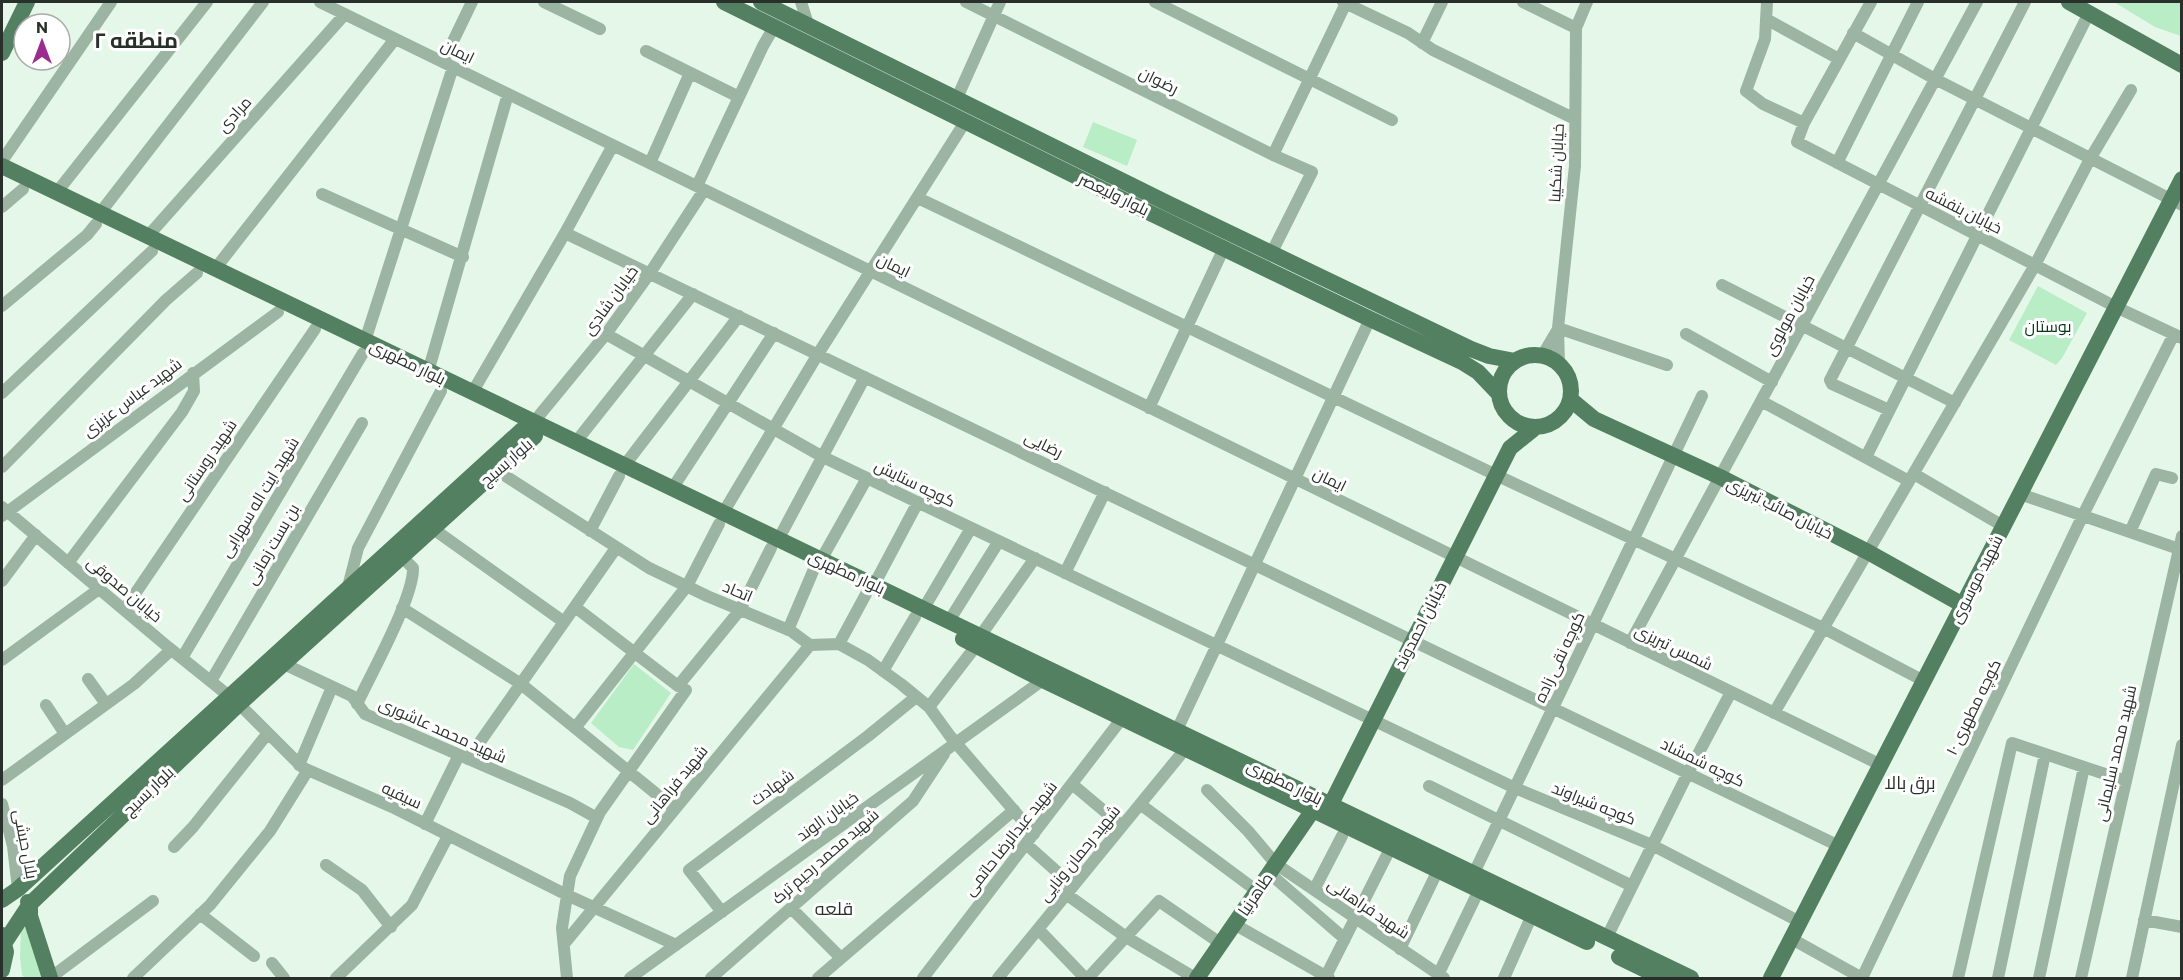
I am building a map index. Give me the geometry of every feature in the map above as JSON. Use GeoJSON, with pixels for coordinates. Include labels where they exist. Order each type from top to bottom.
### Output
{"type":"FeatureCollection","features":[{"type":"Feature","properties":{"kind":"main road"},"geometry":{"type":"LineString","coordinates":[[2,53],[27,2]]}},
{"type":"Feature","properties":{"kind":"main road","name":"بلوار ولیعصر"},"geometry":{"type":"LineString","coordinates":[[724,2],[965,122],[1462,362],[1478,372],[1498,393]]}},
{"type":"Feature","properties":{"kind":"main road","name":"بلوار ولیعصر"},"geometry":{"type":"LineString","coordinates":[[761,2],[1271,254],[1471,349],[1489,356],[1515,361]]}},
{"type":"Feature","properties":{"kind":"main road"},"geometry":{"type":"LineString","coordinates":[[2069,2],[2181,65]]}},
{"type":"Feature","properties":{"kind":"main road"},"geometry":{"type":"LineString","coordinates":[[957,98],[965,122]]}},
{"type":"Feature","properties":{"kind":"main road","name":"بلوار مطهری"},"geometry":{"type":"LineString","coordinates":[[2,164],[57,192],[98,219]]}},
{"type":"Feature","properties":{"kind":"main road","name":"بلوار مطهری"},"geometry":{"type":"LineString","coordinates":[[2,178],[150,244],[215,269],[364,347],[441,391],[622,471],[919,613],[1177,730],[1606,939],[1691,978]]}},
{"type":"Feature","properties":{"kind":"main road","name":"شهید موسوی"},"geometry":{"type":"LineString","coordinates":[[1771,978],[2116,306],[2176,202],[2181,179]]}},
{"type":"Feature","properties":{"kind":"main road","name":"بلوار مطهری"},"geometry":{"type":"LineString","coordinates":[[150,244],[197,273],[278,312],[315,329],[428,372],[472,393],[530,429],[575,443],[622,471],[672,489],[721,519]]}},
{"type":"Feature","properties":{"kind":"main road"},"geometry":{"type":"LineString","coordinates":[[1554,421],[1568,408],[1570,399],[1569,380],[1559,364],[1542,356],[1523,357],[1515,361],[1502,374],[1498,393],[1504,411],[1510,448],[1536,427],[1554,421],[1594,419]]}},
{"type":"Feature","properties":{"kind":"main road"},"geometry":{"type":"LineString","coordinates":[[1570,399],[1594,419]]}},
{"type":"Feature","properties":{"kind":"main road"},"geometry":{"type":"LineString","coordinates":[[1504,411],[1518,423],[1536,427]]}},
{"type":"Feature","properties":{"kind":"main road","name":"خیابان صائب تبریزی"},"geometry":{"type":"LineString","coordinates":[[1594,419],[1720,477],[1868,552],[1963,605]]}},
{"type":"Feature","properties":{"kind":"main road","name":"بلوار بسیج"},"geometry":{"type":"LineString","coordinates":[[2,900],[18,889],[234,700],[284,664],[496,470],[530,429]]}},
{"type":"Feature","properties":{"kind":"main road","name":"بلوار بسیج"},"geometry":{"type":"LineString","coordinates":[[3,938],[30,904],[348,587],[530,429]]}},
{"type":"Feature","properties":{"kind":"main road","name":"خیابان احمدوند"},"geometry":{"type":"LineString","coordinates":[[1331,804],[1510,448]]}},
{"type":"Feature","properties":{"kind":"main road","name":"بلوار مطهری"},"geometry":{"type":"LineString","coordinates":[[919,613],[949,621],[1043,680],[1662,978]]}},
{"type":"Feature","properties":{"kind":"main road"},"geometry":{"type":"LineString","coordinates":[[1313,810],[1331,804]]}},
{"type":"Feature","properties":{"kind":"main road","name":"طاهرنیا"},"geometry":{"type":"LineString","coordinates":[[1196,978],[1313,810]]}},
{"type":"Feature","properties":{"kind":"main road"},"geometry":{"type":"LineString","coordinates":[[18,889],[30,904],[30,916],[50,978]]}},
{"type":"Feature","properties":{"kind":"main road"},"geometry":{"type":"LineString","coordinates":[[3,938],[6,952],[2,970],[7,978]]}},
{"type":"Feature","properties":{"kind":"street"},"geometry":{"type":"LineString","coordinates":[[2,164],[111,2]]}},
{"type":"Feature","properties":{"kind":"street"},"geometry":{"type":"LineString","coordinates":[[57,192],[207,2]]}},
{"type":"Feature","properties":{"kind":"street"},"geometry":{"type":"LineString","coordinates":[[2,306],[87,235],[263,2]]}},
{"type":"Feature","properties":{"kind":"street","name":"ایمان"},"geometry":{"type":"LineString","coordinates":[[320,2],[1453,558]]}},
{"type":"Feature","properties":{"kind":"street","name":"شهید ایت اله سهرابی"},"geometry":{"type":"LineString","coordinates":[[182,658],[364,347],[403,230],[448,65],[472,2]]}},
{"type":"Feature","properties":{"kind":"street"},"geometry":{"type":"LineString","coordinates":[[544,2],[600,29]]}},
{"type":"Feature","properties":{"kind":"street"},"geometry":{"type":"LineString","coordinates":[[801,2],[808,24]]}},
{"type":"Feature","properties":{"kind":"street","name":"رضوان"},"geometry":{"type":"LineString","coordinates":[[966,2],[1273,155],[1312,172],[1271,254]]}},
{"type":"Feature","properties":{"kind":"street"},"geometry":{"type":"LineString","coordinates":[[957,98],[1000,2]]}},
{"type":"Feature","properties":{"kind":"street"},"geometry":{"type":"LineString","coordinates":[[1155,2],[1392,120]]}},
{"type":"Feature","properties":{"kind":"street"},"geometry":{"type":"LineString","coordinates":[[1273,155],[1344,2],[1408,33],[1433,50],[1575,119]]}},
{"type":"Feature","properties":{"kind":"street"},"geometry":{"type":"LineString","coordinates":[[1422,43],[1442,2]]}},
{"type":"Feature","properties":{"kind":"street"},"geometry":{"type":"LineString","coordinates":[[1522,2],[1576,28]]}},
{"type":"Feature","properties":{"kind":"street","name":"خیابان شکیبا"},"geometry":{"type":"LineString","coordinates":[[1559,364],[1558,328],[1575,166],[1576,28],[1587,2]]}},
{"type":"Feature","properties":{"kind":"street"},"geometry":{"type":"LineString","coordinates":[[1767,2],[1765,39],[1746,91],[1763,104],[1804,123],[1871,2]]}},
{"type":"Feature","properties":{"kind":"street"},"geometry":{"type":"LineString","coordinates":[[1837,163],[1918,2]]}},
{"type":"Feature","properties":{"kind":"street","name":"خیابان مولوی"},"geometry":{"type":"LineString","coordinates":[[1630,643],[1977,2]]}},
{"type":"Feature","properties":{"kind":"street"},"geometry":{"type":"LineString","coordinates":[[1889,410],[1832,384],[1830,380],[2025,2]]}},
{"type":"Feature","properties":{"kind":"street"},"geometry":{"type":"LineString","coordinates":[[1866,457],[2089,13]]}},
{"type":"Feature","properties":{"kind":"street","name":"مرادی"},"geometry":{"type":"LineString","coordinates":[[2,393],[150,244],[345,14]]}},
{"type":"Feature","properties":{"kind":"street"},"geometry":{"type":"LineString","coordinates":[[1766,19],[1839,59]]}},
{"type":"Feature","properties":{"kind":"street","name":"خیابان شادی"},"geometry":{"type":"LineString","coordinates":[[530,429],[606,334],[650,273],[700,188],[739,97],[774,27]]}},
{"type":"Feature","properties":{"kind":"street"},"geometry":{"type":"LineString","coordinates":[[1853,33],[1935,80],[1975,98],[2176,202]]}},
{"type":"Feature","properties":{"kind":"street"},"geometry":{"type":"LineString","coordinates":[[215,269],[395,39]]}},
{"type":"Feature","properties":{"kind":"street"},"geometry":{"type":"LineString","coordinates":[[646,51],[739,97]]}},
{"type":"Feature","properties":{"kind":"street"},"geometry":{"type":"LineString","coordinates":[[650,163],[690,73]]}},
{"type":"Feature","properties":{"kind":"street"},"geometry":{"type":"LineString","coordinates":[[1774,713],[2035,265],[2090,159],[2131,90]]}},
{"type":"Feature","properties":{"kind":"street"},"geometry":{"type":"LineString","coordinates":[[428,372],[463,257],[508,94]]}},
{"type":"Feature","properties":{"kind":"street"},"geometry":{"type":"LineString","coordinates":[[574,728],[687,586],[721,519],[818,354],[965,122]]}},
{"type":"Feature","properties":{"kind":"street","name":"خیابان بنفشه"},"geometry":{"type":"LineString","coordinates":[[1804,123],[1797,142],[2178,336]]}},
{"type":"Feature","properties":{"kind":"street"},"geometry":{"type":"LineString","coordinates":[[472,393],[613,145]]}},
{"type":"Feature","properties":{"kind":"street"},"geometry":{"type":"LineString","coordinates":[[2,207],[23,189]]}},
{"type":"Feature","properties":{"kind":"street"},"geometry":{"type":"LineString","coordinates":[[322,194],[463,257]]}},
{"type":"Feature","properties":{"kind":"street"},"geometry":{"type":"LineString","coordinates":[[918,198],[1496,475],[1823,628],[1924,681]]}},
{"type":"Feature","properties":{"kind":"street","name":"رضایی"},"geometry":{"type":"LineString","coordinates":[[565,233],[1413,640]]}},
{"type":"Feature","properties":{"kind":"street"},"geometry":{"type":"LineString","coordinates":[[1149,408],[1224,248]]}},
{"type":"Feature","properties":{"kind":"street"},"geometry":{"type":"LineString","coordinates":[[2,467],[166,300],[197,273]]}},
{"type":"Feature","properties":{"kind":"street"},"geometry":{"type":"LineString","coordinates":[[1722,285],[1955,403]]}},
{"type":"Feature","properties":{"kind":"street"},"geometry":{"type":"LineString","coordinates":[[575,443],[693,294]]}},
{"type":"Feature","properties":{"kind":"street","name":"شهید عباس عزیزی"},"geometry":{"type":"LineString","coordinates":[[4,511],[278,312]]}},
{"type":"Feature","properties":{"kind":"street"},"geometry":{"type":"LineString","coordinates":[[590,531],[622,471],[739,316]]}},
{"type":"Feature","properties":{"kind":"street"},"geometry":{"type":"LineString","coordinates":[[1177,730],[1370,319]]}},
{"type":"Feature","properties":{"kind":"street"},"geometry":{"type":"LineString","coordinates":[[1542,356],[1558,328],[1667,365]]}},
{"type":"Feature","properties":{"kind":"street","name":"شهید روستانی"},"geometry":{"type":"LineString","coordinates":[[124,610],[315,329]]}},
{"type":"Feature","properties":{"kind":"street"},"geometry":{"type":"LineString","coordinates":[[672,489],[774,333]]}},
{"type":"Feature","properties":{"kind":"street","name":"کوچه ستایش"},"geometry":{"type":"LineString","coordinates":[[606,334],[823,457],[1372,719]]}},
{"type":"Feature","properties":{"kind":"street"},"geometry":{"type":"LineString","coordinates":[[1686,334],[1772,381]]}},
{"type":"Feature","properties":{"kind":"street","name":"کوچه مطهری ۱۰"},"geometry":{"type":"LineString","coordinates":[[1862,978],[2083,515],[2178,336]]}},
{"type":"Feature","properties":{"kind":"street"},"geometry":{"type":"LineString","coordinates":[[68,562],[182,412],[194,391],[193,373]]}},
{"type":"Feature","properties":{"kind":"street"},"geometry":{"type":"LineString","coordinates":[[567,978],[562,928],[570,876],[597,818],[682,688],[740,610],[865,377]]}},
{"type":"Feature","properties":{"kind":"street"},"geometry":{"type":"LineString","coordinates":[[348,587],[358,548],[441,391]]}},
{"type":"Feature","properties":{"kind":"street","name":"کوچه نقی زاده"},"geometry":{"type":"LineString","coordinates":[[1474,873],[1702,396]]}},
{"type":"Feature","properties":{"kind":"street"},"geometry":{"type":"LineString","coordinates":[[1761,401],[2003,526]]}},
{"type":"Feature","properties":{"kind":"street","name":"بن بست زمانی"},"geometry":{"type":"LineString","coordinates":[[211,681],[362,423]]}},
{"type":"Feature","properties":{"kind":"street","name":"اتحاد"},"geometry":{"type":"LineString","coordinates":[[496,470],[649,568],[788,630],[810,645]]}},
{"type":"Feature","properties":{"kind":"street"},"geometry":{"type":"LineString","coordinates":[[2130,532],[2156,474],[2172,478]]}},
{"type":"Feature","properties":{"kind":"street"},"geometry":{"type":"LineString","coordinates":[[788,630],[817,564],[867,478]]}},
{"type":"Feature","properties":{"kind":"street"},"geometry":{"type":"LineString","coordinates":[[1065,573],[1105,492]]}},
{"type":"Feature","properties":{"kind":"street"},"geometry":{"type":"LineString","coordinates":[[2020,494],[2180,549]]}},
{"type":"Feature","properties":{"kind":"street"},"geometry":{"type":"LineString","coordinates":[[839,644],[918,502]]}},
{"type":"Feature","properties":{"kind":"street","name":"خیابان صدوقی"},"geometry":{"type":"LineString","coordinates":[[4,511],[234,700]]}},
{"type":"Feature","properties":{"kind":"street"},"geometry":{"type":"LineString","coordinates":[[432,528],[564,622]]}},
{"type":"Feature","properties":{"kind":"street"},"geometry":{"type":"LineString","coordinates":[[883,670],[971,528]]}},
{"type":"Feature","properties":{"kind":"street"},"geometry":{"type":"LineString","coordinates":[[2,581],[36,535]]}},
{"type":"Feature","properties":{"kind":"street","name":"شهید محمد سلیمانی"},"geometry":{"type":"LineString","coordinates":[[2081,978],[2180,549],[2181,536]]}},
{"type":"Feature","properties":{"kind":"street"},"geometry":{"type":"LineString","coordinates":[[949,621],[999,541]]}},
{"type":"Feature","properties":{"kind":"street"},"geometry":{"type":"LineString","coordinates":[[425,824],[463,757],[521,684],[616,548]]}},
{"type":"Feature","properties":{"kind":"street"},"geometry":{"type":"LineString","coordinates":[[357,704],[402,608],[413,578],[413,568],[401,556]]}},
{"type":"Feature","properties":{"kind":"street"},"geometry":{"type":"LineString","coordinates":[[929,707],[1035,558]]}},
{"type":"Feature","properties":{"kind":"street","name":"شمس تبریزی"},"geometry":{"type":"LineString","coordinates":[[1453,558],[1881,765]]}},
{"type":"Feature","properties":{"kind":"street"},"geometry":{"type":"LineString","coordinates":[[2,660],[99,589]]}},
{"type":"Feature","properties":{"kind":"street"},"geometry":{"type":"LineString","coordinates":[[575,607],[682,688]]}},
{"type":"Feature","properties":{"kind":"street"},"geometry":{"type":"LineString","coordinates":[[402,608],[521,684],[675,809]]}},
{"type":"Feature","properties":{"kind":"street","name":"کوچه شمشاد"},"geometry":{"type":"LineString","coordinates":[[1413,640],[1839,846]]}},
{"type":"Feature","properties":{"kind":"street"},"geometry":{"type":"LineString","coordinates":[[810,645],[839,644],[883,670],[929,707],[952,745],[1034,834]]}},
{"type":"Feature","properties":{"kind":"street","name":"شهید فراهانی"},"geometry":{"type":"LineString","coordinates":[[564,944],[810,645]]}},
{"type":"Feature","properties":{"kind":"street"},"geometry":{"type":"LineString","coordinates":[[2,780],[134,684],[171,650]]}},
{"type":"Feature","properties":{"kind":"street","name":"شهید محمد عاشوری"},"geometry":{"type":"LineString","coordinates":[[284,664],[352,696],[365,714],[570,803],[597,818]]}},
{"type":"Feature","properties":{"kind":"street"},"geometry":{"type":"LineString","coordinates":[[88,680],[106,704]]}},
{"type":"Feature","properties":{"kind":"street","name":"خیابان الوند"},"geometry":{"type":"LineString","coordinates":[[630,978],[1043,680]]}},
{"type":"Feature","properties":{"kind":"street"},"geometry":{"type":"LineString","coordinates":[[133,978],[200,914],[270,831],[304,768],[332,687]]}},
{"type":"Feature","properties":{"kind":"street"},"geometry":{"type":"LineString","coordinates":[[1606,939],[1688,772],[1731,693]]}},
{"type":"Feature","properties":{"kind":"street","name":"شهادت"},"geometry":{"type":"LineString","coordinates":[[722,912],[689,870],[868,736],[916,697]]}},
{"type":"Feature","properties":{"kind":"street","name":"سیفیه"},"geometry":{"type":"LineString","coordinates":[[234,700],[304,768],[322,778],[392,807],[567,895],[676,945]]}},
{"type":"Feature","properties":{"kind":"street"},"geometry":{"type":"LineString","coordinates":[[46,705],[65,734]]}},
{"type":"Feature","properties":{"kind":"street","name":"شهید عبدالرضا حاتمی"},"geometry":{"type":"LineString","coordinates":[[923,978],[1123,717]]}},
{"type":"Feature","properties":{"kind":"street","name":"کوچه شیراوند"},"geometry":{"type":"LineString","coordinates":[[1372,719],[1515,788],[1652,845],[1800,922]]}},
{"type":"Feature","properties":{"kind":"street"},"geometry":{"type":"LineString","coordinates":[[174,848],[194,827],[268,733]]}},
{"type":"Feature","properties":{"kind":"street"},"geometry":{"type":"LineString","coordinates":[[1958,978],[2012,743],[2126,781]]}},
{"type":"Feature","properties":{"kind":"street","name":"شهید محمد رحیم ترک"},"geometry":{"type":"LineString","coordinates":[[711,978],[914,801],[952,745]]}},
{"type":"Feature","properties":{"kind":"street"},"geometry":{"type":"LineString","coordinates":[[2132,978],[2181,745]]}},
{"type":"Feature","properties":{"kind":"street","name":"شهید رحمان ونایی"},"geometry":{"type":"LineString","coordinates":[[1004,976],[1038,929],[1186,748]]}},
{"type":"Feature","properties":{"kind":"street"},"geometry":{"type":"LineString","coordinates":[[1998,978],[2045,754]]}},
{"type":"Feature","properties":{"kind":"street"},"geometry":{"type":"LineString","coordinates":[[2039,978],[2084,767]]}},
{"type":"Feature","properties":{"kind":"street"},"geometry":{"type":"LineString","coordinates":[[1072,784],[1122,826]]}},
{"type":"Feature","properties":{"kind":"street"},"geometry":{"type":"LineString","coordinates":[[1429,786],[1632,886]]}},
{"type":"Feature","properties":{"kind":"street"},"geometry":{"type":"LineString","coordinates":[[1207,790],[1248,831],[1273,868],[1345,939]]}},
{"type":"Feature","properties":{"kind":"street","name":"بلال حبشی"},"geometry":{"type":"LineString","coordinates":[[2,804],[13,846],[18,889]]}},
{"type":"Feature","properties":{"kind":"street"},"geometry":{"type":"LineString","coordinates":[[1140,804],[1257,891]]}},
{"type":"Feature","properties":{"kind":"street"},"geometry":{"type":"LineString","coordinates":[[818,978],[1014,810]]}},
{"type":"Feature","properties":{"kind":"street"},"geometry":{"type":"LineString","coordinates":[[336,978],[392,927],[412,905],[448,836]]}},
{"type":"Feature","properties":{"kind":"street"},"geometry":{"type":"LineString","coordinates":[[1314,890],[1342,836]]}},
{"type":"Feature","properties":{"kind":"street"},"geometry":{"type":"LineString","coordinates":[[1026,844],[1070,890],[1126,937],[1196,978]]}},
{"type":"Feature","properties":{"kind":"street"},"geometry":{"type":"LineString","coordinates":[[1234,924],[1327,978],[1391,847]]}},
{"type":"Feature","properties":{"kind":"street"},"geometry":{"type":"LineString","coordinates":[[326,865],[362,890],[392,927]]}},
{"type":"Feature","properties":{"kind":"street","name":"شهید فراهانی"},"geometry":{"type":"LineString","coordinates":[[1273,868],[1314,890],[1441,977]]}},
{"type":"Feature","properties":{"kind":"street"},"geometry":{"type":"LineString","coordinates":[[1400,949],[1438,870]]}},
{"type":"Feature","properties":{"kind":"street"},"geometry":{"type":"LineString","coordinates":[[1441,977],[1479,890]]}},
{"type":"Feature","properties":{"kind":"street"},"geometry":{"type":"LineString","coordinates":[[50,978],[153,901]]}},
{"type":"Feature","properties":{"kind":"street"},"geometry":{"type":"LineString","coordinates":[[1038,929],[1086,978],[1159,901],[1220,943]]}},
{"type":"Feature","properties":{"kind":"street"},"geometry":{"type":"LineString","coordinates":[[791,908],[841,958]]}},
{"type":"Feature","properties":{"kind":"street"},"geometry":{"type":"LineString","coordinates":[[200,914],[254,956]]}},
{"type":"Feature","properties":{"kind":"street"},"geometry":{"type":"LineString","coordinates":[[1504,978],[1532,915]]}},
{"type":"Feature","properties":{"kind":"street"},"geometry":{"type":"LineString","coordinates":[[2144,920],[2181,927]]}},
{"type":"Feature","properties":{"kind":"street"},"geometry":{"type":"LineString","coordinates":[[1792,939],[1862,978]]}},
{"type":"Feature","properties":{"kind":"street"},"geometry":{"type":"LineString","coordinates":[[272,963],[284,978]]}},
{"type":"Feature","properties":{"kind":"green space"},"geometry":{"type":"Polygon","coordinates":[[[2114,2],[2181,2],[2181,36],[2155,27],[2114,2]]]}},
{"type":"Feature","properties":{"kind":"green space"},"geometry":{"type":"Polygon","coordinates":[[[1093,122],[1137,140],[1127,166],[1083,147],[1093,122]]]}},
{"type":"Feature","properties":{"kind":"green space","name":"بوستان"},"geometry":{"type":"Polygon","coordinates":[[[2038,286],[2087,313],[2056,365],[2009,340],[2038,286]]]}},
{"type":"Feature","properties":{"kind":"green space"},"geometry":{"type":"Polygon","coordinates":[[[634,664],[671,693],[633,750],[619,747],[591,723],[634,664]]]}},
{"type":"Feature","properties":{"kind":"green space"},"geometry":{"type":"Polygon","coordinates":[[[21,925],[28,930],[45,978],[25,978],[22,975],[21,925]]]}},
{"type":"Feature","properties":{"kind":"district","name":"منطقه ۲"},"geometry":{"type":"Point","coordinates":[136,40]}},
{"type":"Feature","properties":{"kind":"district","name":"برق بالا"},"geometry":{"type":"Point","coordinates":[1910,783]}},
{"type":"Feature","properties":{"kind":"district","name":"قلعه"},"geometry":{"type":"Point","coordinates":[834,909]}}]}
